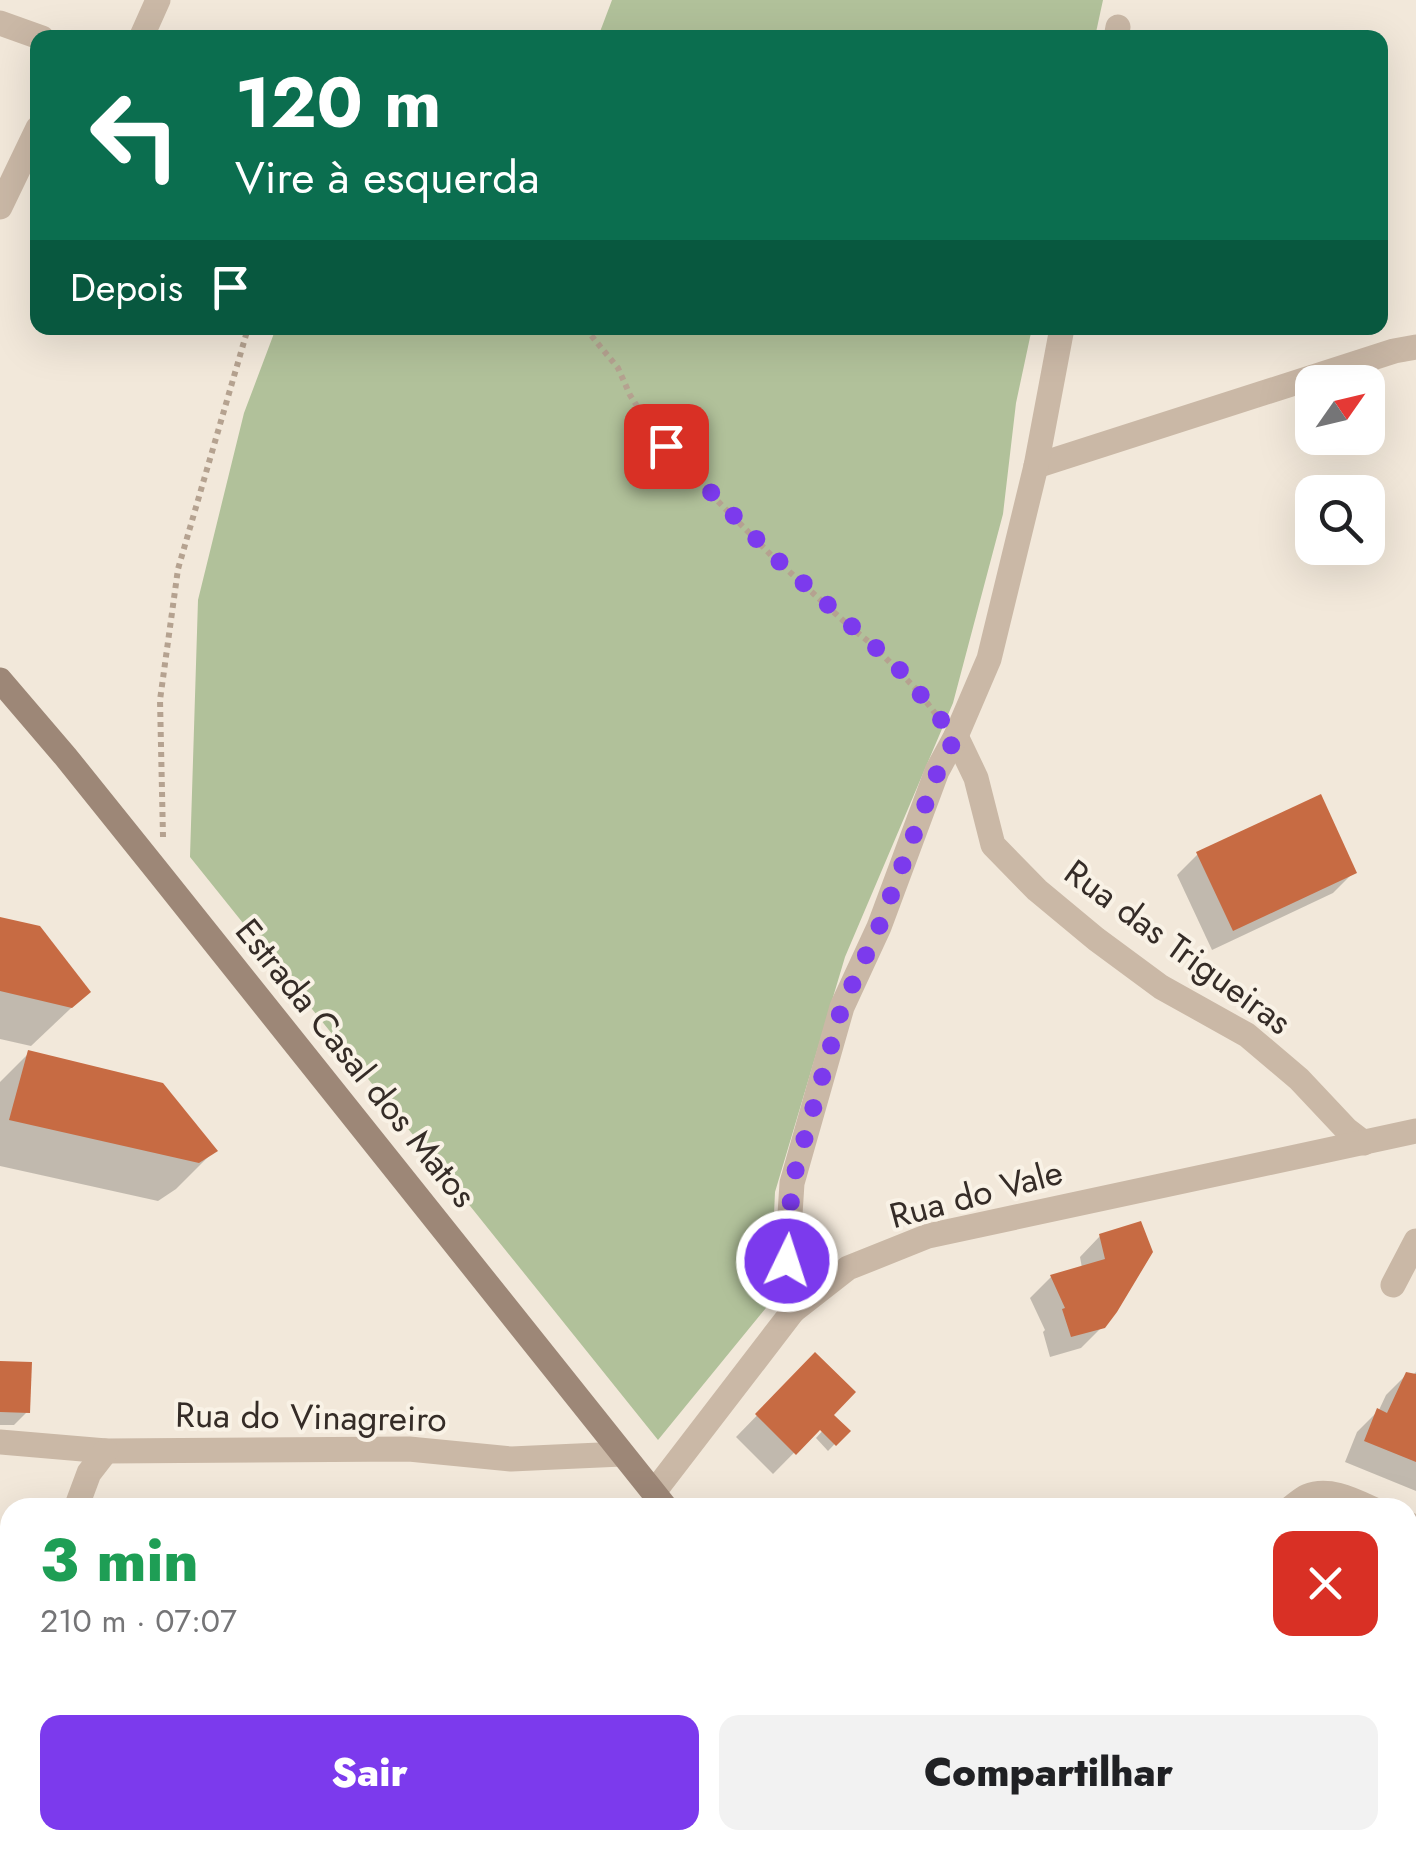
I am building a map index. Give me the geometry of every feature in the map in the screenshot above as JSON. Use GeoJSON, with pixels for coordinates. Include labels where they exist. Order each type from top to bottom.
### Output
{"type":"FeatureCollection","features":[{"type":"Feature","properties":{"kind":"street"},"geometry":{"type":"LineString","coordinates":[[145,30],[158,0]]}},
{"type":"Feature","properties":{"kind":"street"},"geometry":{"type":"LineString","coordinates":[[0,23],[30,34]]}},
{"type":"Feature","properties":{"kind":"street"},"geometry":{"type":"LineString","coordinates":[[0,208],[30,145]]}},
{"type":"Feature","properties":{"kind":"street"},"geometry":{"type":"LineString","coordinates":[[793,1312],[787,1261],[792,1183],[842,1007],[879,927],[938,771],[989,659],[1036,466],[1061,335]]}},
{"type":"Feature","properties":{"kind":"street"},"geometry":{"type":"LineString","coordinates":[[1036,466],[1416,347]]}},
{"type":"Feature","properties":{"kind":"street","name":"Estrada Casal dos Matos"},"geometry":{"type":"LineString","coordinates":[[0,680],[658,1498]]}},
{"type":"Feature","properties":{"kind":"street","name":"Rua das Trigueiras"},"geometry":{"type":"LineString","coordinates":[[956,736],[976,778],[993,845],[1037,890],[1161,987],[1247,1034],[1364,1143]]}},
{"type":"Feature","properties":{"kind":"street","name":"Rua do Vale"},"geometry":{"type":"LineString","coordinates":[[661,1498],[793,1312],[848,1268],[928,1236],[1416,1131]]}},
{"type":"Feature","properties":{"kind":"street"},"geometry":{"type":"LineString","coordinates":[[1393,1285],[1416,1241]]}},
{"type":"Feature","properties":{"kind":"street","name":"Rua do Vinagreiro"},"geometry":{"type":"LineString","coordinates":[[0,1442],[106,1451],[410,1449],[510,1458],[622,1454]]}},
{"type":"Feature","properties":{"kind":"street"},"geometry":{"type":"LineString","coordinates":[[80,1498],[89,1472],[106,1451]]}},
{"type":"Feature","properties":{"kind":"lane"},"geometry":{"type":"LineString","coordinates":[[1298,1498],[1318,1490],[1357,1498]]}},
{"type":"Feature","properties":{"kind":"path"},"geometry":{"type":"LineString","coordinates":[[159,873],[164,834],[160,700],[178,569],[246,335]]}},
{"type":"Feature","properties":{"kind":"path"},"geometry":{"type":"LineString","coordinates":[[591,335],[618,368],[647,422],[689,472],[771,554],[888,659],[956,736]]}},
{"type":"Feature","properties":{"kind":"green space"},"geometry":{"type":"Polygon","coordinates":[[[612,0],[1103,0],[1097,30],[601,30],[612,0]]]}},
{"type":"Feature","properties":{"kind":"green space"},"geometry":{"type":"Polygon","coordinates":[[[273,335],[1031,335],[1016,403],[1003,514],[953,703],[845,957],[775,1192],[770,1303],[658,1440],[190,857],[198,600],[244,413],[273,335]]]}},
{"type":"Feature","properties":{"kind":"building"},"geometry":{"type":"Polygon","coordinates":[[[1321,794],[1357,873],[1233,931],[1196,852],[1321,794]]]}},
{"type":"Feature","properties":{"kind":"building"},"geometry":{"type":"Polygon","coordinates":[[[0,917],[40,926],[91,992],[72,1008],[0,991],[0,917]]]}},
{"type":"Feature","properties":{"kind":"building"},"geometry":{"type":"Polygon","coordinates":[[[28,1050],[163,1083],[218,1151],[199,1163],[9,1120],[28,1050]]]}},
{"type":"Feature","properties":{"kind":"building"},"geometry":{"type":"Polygon","coordinates":[[[1141,1221],[1153,1252],[1117,1312],[1105,1328],[1071,1337],[1062,1309],[1065,1308],[1050,1275],[1105,1259],[1099,1234],[1141,1221]]]}},
{"type":"Feature","properties":{"kind":"building"},"geometry":{"type":"Polygon","coordinates":[[[815,1352],[856,1392],[834,1415],[851,1431],[836,1446],[820,1430],[796,1455],[755,1414],[815,1352]]]}},
{"type":"Feature","properties":{"kind":"building"},"geometry":{"type":"Polygon","coordinates":[[[0,1361],[32,1362],[30,1413],[0,1412],[0,1361]]]}},
{"type":"Feature","properties":{"kind":"building"},"geometry":{"type":"Polygon","coordinates":[[[1406,1372],[1416,1374],[1416,1462],[1364,1441],[1377,1408],[1387,1413],[1406,1372]]]}},
{"type":"Feature","properties":{"kind":"route"},"geometry":{"type":"LineString","coordinates":[[666,446],[771,554],[902,672],[956,736],[938,771],[879,927],[842,1007],[792,1183],[787,1261]]}}]}
